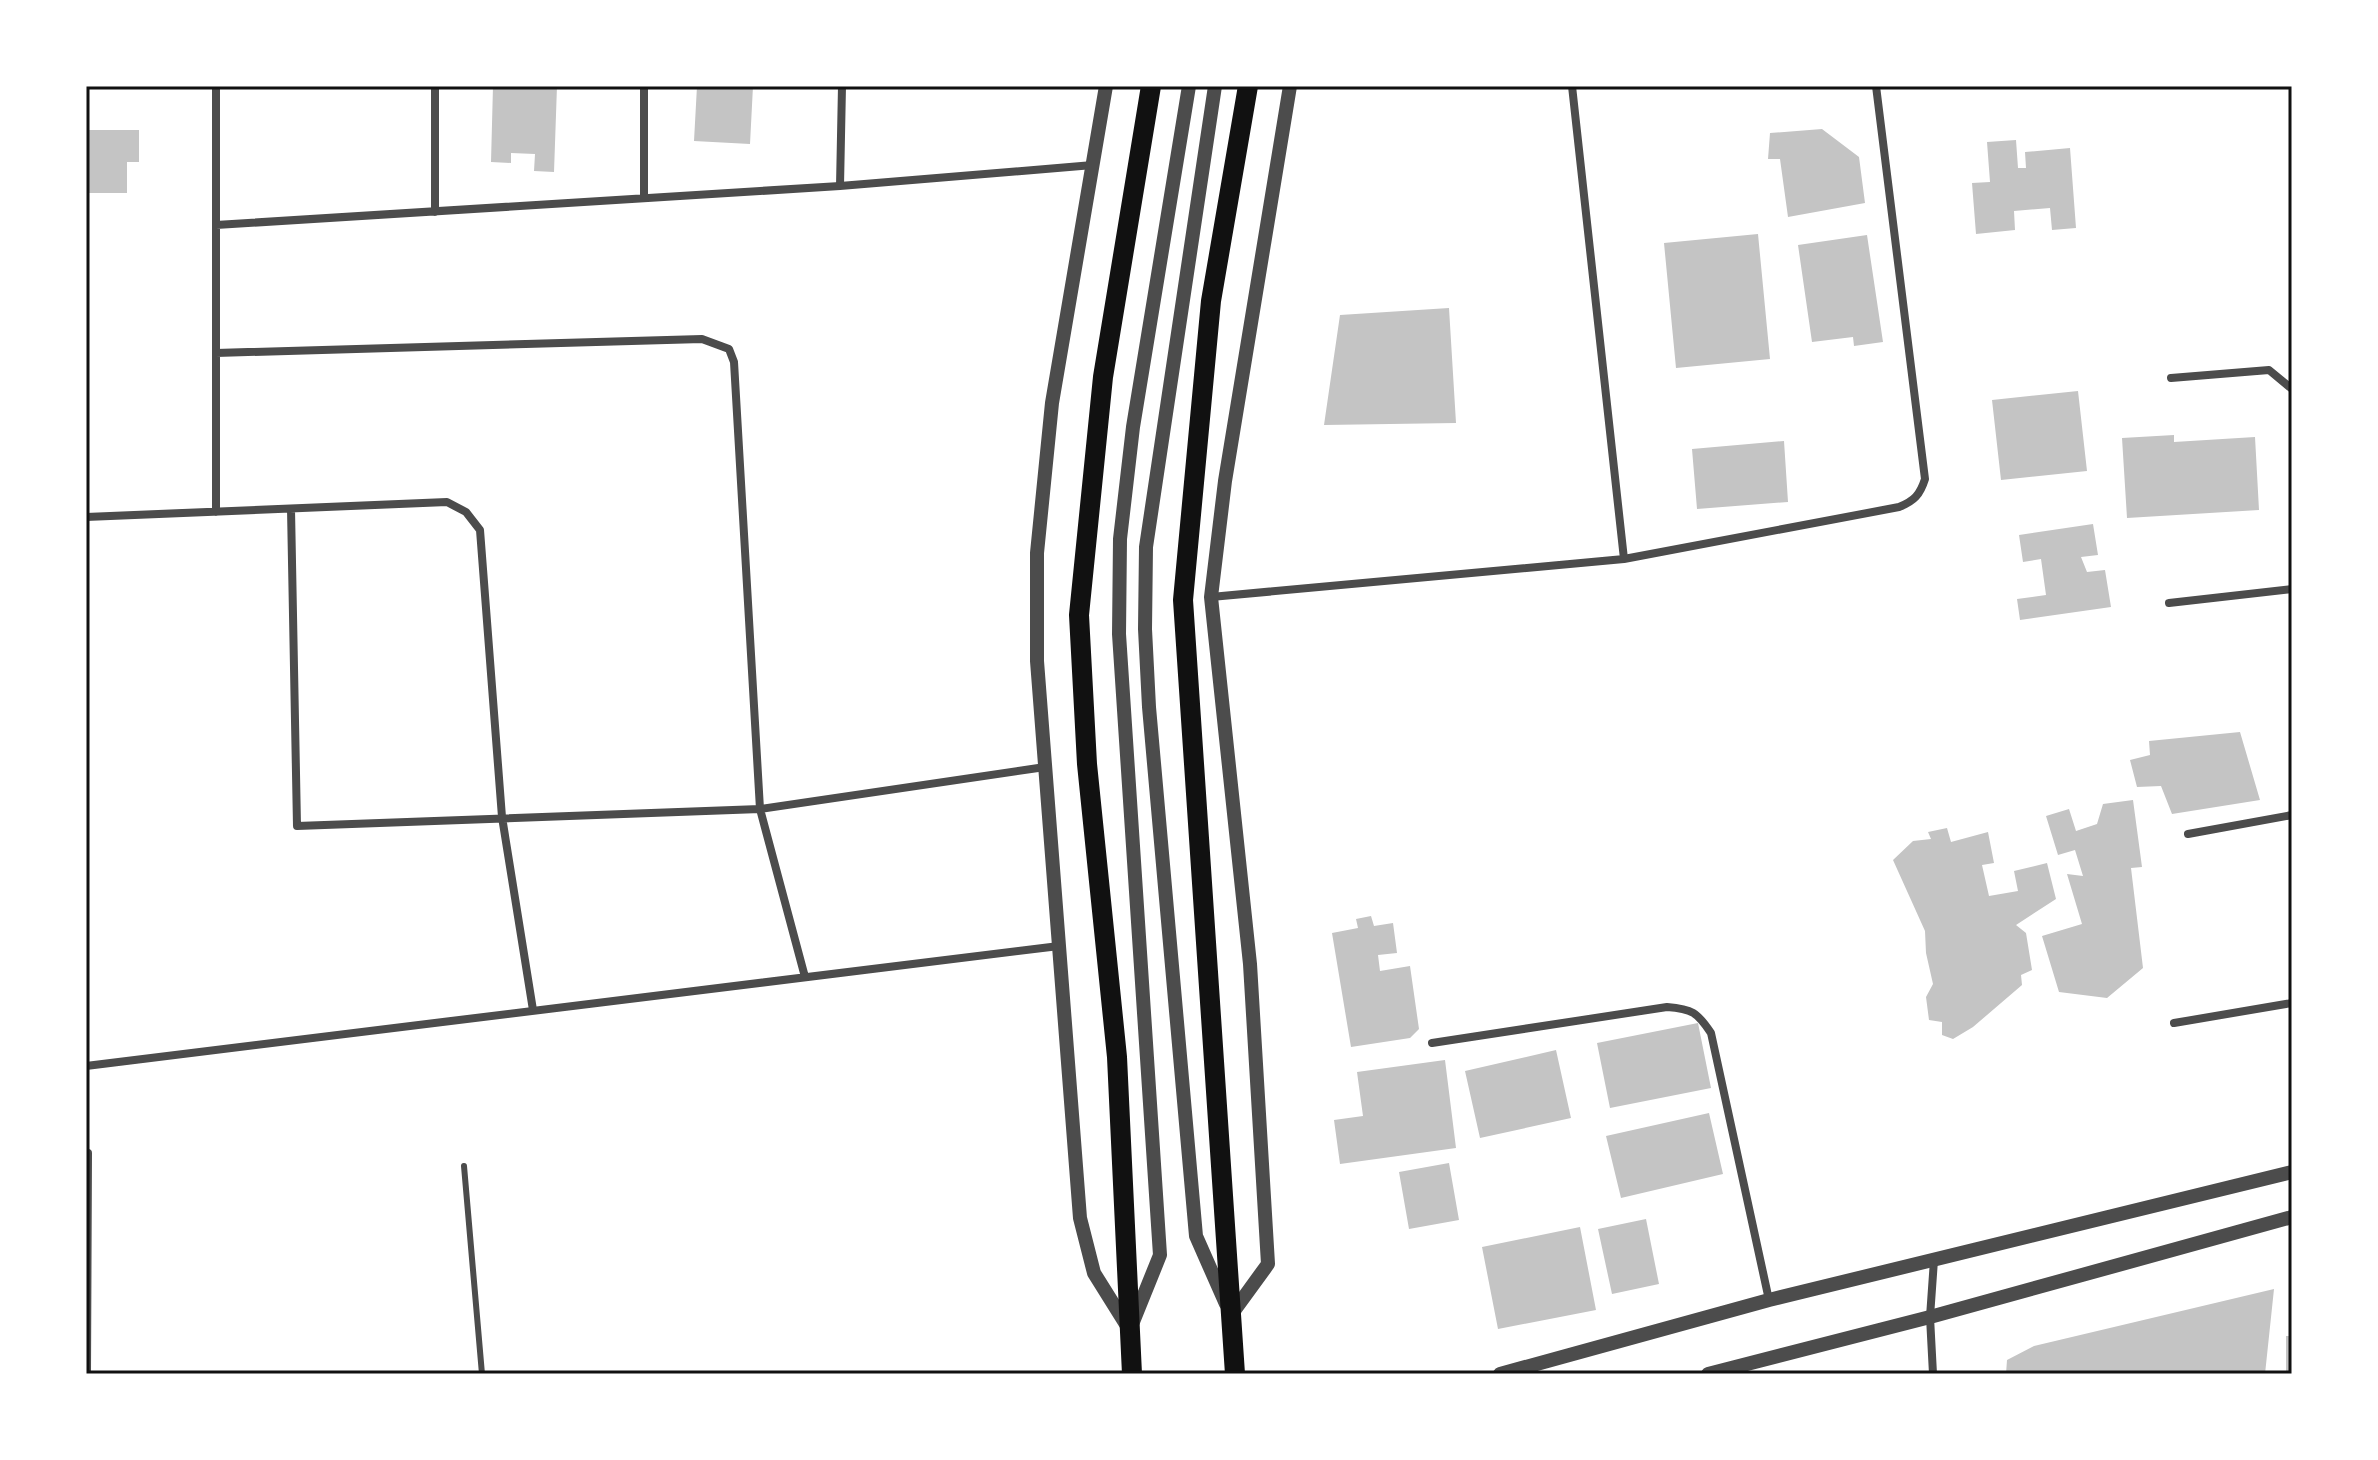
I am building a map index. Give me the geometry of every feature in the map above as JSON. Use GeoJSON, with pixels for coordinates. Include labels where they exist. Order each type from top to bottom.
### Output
{"type":"FeatureCollection","features":[{"type":"Feature","properties":{"kind":"main road"},"geometry":{"type":"LineString","coordinates":[[1132,1374],[1117,1057],[1087,764],[1079,615],[1103,377],[1151,86]]}},
{"type":"Feature","properties":{"kind":"main road"},"geometry":{"type":"LineString","coordinates":[[1235,1374],[1183,600],[1211,301],[1248,86]]}},
{"type":"Feature","properties":{"kind":"street"},"geometry":{"type":"LineString","coordinates":[[216,86],[216,512]]}},
{"type":"Feature","properties":{"kind":"street"},"geometry":{"type":"LineString","coordinates":[[435,86],[435,212]]}},
{"type":"Feature","properties":{"kind":"street"},"geometry":{"type":"LineString","coordinates":[[644,86],[644,198]]}},
{"type":"Feature","properties":{"kind":"street"},"geometry":{"type":"LineString","coordinates":[[840,186],[842,86]]}},
{"type":"Feature","properties":{"kind":"street"},"geometry":{"type":"LineString","coordinates":[[1106,86],[1052,403],[1037,553],[1037,661],[1080,1218],[1094,1273],[1130,1330]]}},
{"type":"Feature","properties":{"kind":"street"},"geometry":{"type":"LineString","coordinates":[[1130,1330],[1160,1255],[1119,634],[1120,539],[1133,427],[1189,86]]}},
{"type":"Feature","properties":{"kind":"street"},"geometry":{"type":"LineString","coordinates":[[1215,86],[1146,547],[1145,629],[1149,707],[1196,1236],[1231,1315]]}},
{"type":"Feature","properties":{"kind":"street"},"geometry":{"type":"LineString","coordinates":[[1231,1315],[1268,1264],[1250,964],[1211,597],[1225,481],[1290,86]]}},
{"type":"Feature","properties":{"kind":"street"},"geometry":{"type":"LineString","coordinates":[[1572,86],[1624,559]]}},
{"type":"Feature","properties":{"kind":"street"},"geometry":{"type":"LineString","coordinates":[[1211,597],[1624,559],[1899,507],[1911,502],[1921,493],[1925,479],[1876,86]]}},
{"type":"Feature","properties":{"kind":"street"},"geometry":{"type":"LineString","coordinates":[[216,225],[840,186],[1093,165]]}},
{"type":"Feature","properties":{"kind":"street"},"geometry":{"type":"LineString","coordinates":[[216,353],[702,339],[729,349],[734,362],[760,809],[805,977]]}},
{"type":"Feature","properties":{"kind":"street"},"geometry":{"type":"LineString","coordinates":[[2171,378],[2269,370],[2292,389]]}},
{"type":"Feature","properties":{"kind":"street"},"geometry":{"type":"LineString","coordinates":[[86,517],[447,502],[466,512],[480,530],[502,817],[533,1010]]}},
{"type":"Feature","properties":{"kind":"street"},"geometry":{"type":"LineString","coordinates":[[291,509],[297,826],[760,809],[1045,767]]}},
{"type":"Feature","properties":{"kind":"street"},"geometry":{"type":"LineString","coordinates":[[2169,603],[2292,589]]}},
{"type":"Feature","properties":{"kind":"street"},"geometry":{"type":"LineString","coordinates":[[2188,834],[2292,815]]}},
{"type":"Feature","properties":{"kind":"street"},"geometry":{"type":"LineString","coordinates":[[86,1066],[1059,946]]}},
{"type":"Feature","properties":{"kind":"street"},"geometry":{"type":"LineString","coordinates":[[2174,1023],[2292,1003]]}},
{"type":"Feature","properties":{"kind":"street"},"geometry":{"type":"LineString","coordinates":[[1432,1043],[1667,1007],[1683,1008],[1699,1015],[1711,1033],[1769,1300]]}},
{"type":"Feature","properties":{"kind":"street"},"geometry":{"type":"LineString","coordinates":[[87,1374],[88,1153]]}},
{"type":"Feature","properties":{"kind":"street"},"geometry":{"type":"LineString","coordinates":[[1500,1374],[1769,1300],[2292,1172]]}},
{"type":"Feature","properties":{"kind":"street"},"geometry":{"type":"LineString","coordinates":[[1708,1374],[1930,1317],[2292,1217]]}},
{"type":"Feature","properties":{"kind":"street"},"geometry":{"type":"LineString","coordinates":[[1933,1374],[1930,1317],[1934,1260]]}},
{"type":"Feature","properties":{"kind":"lane"},"geometry":{"type":"LineString","coordinates":[[464,1166],[482,1374]]}},
{"type":"Feature","properties":{"kind":"building"},"geometry":{"type":"Polygon","coordinates":[[[493,86],[557,86],[554,172],[534,171],[535,154],[511,153],[511,163],[491,162],[493,86]]]}},
{"type":"Feature","properties":{"kind":"building"},"geometry":{"type":"Polygon","coordinates":[[[697,86],[753,86],[750,144],[694,141],[697,86]]]}},
{"type":"Feature","properties":{"kind":"building"},"geometry":{"type":"Polygon","coordinates":[[[1822,129],[1859,157],[1865,203],[1788,217],[1780,159],[1768,159],[1770,133],[1822,129]]]}},
{"type":"Feature","properties":{"kind":"building"},"geometry":{"type":"Polygon","coordinates":[[[86,130],[139,130],[139,162],[127,162],[127,193],[86,193],[86,130]]]}},
{"type":"Feature","properties":{"kind":"building"},"geometry":{"type":"Polygon","coordinates":[[[2016,140],[2018,168],[2026,168],[2025,152],[2070,148],[2076,228],[2052,230],[2050,208],[2014,211],[2015,230],[1976,234],[1972,183],[1990,182],[1987,142],[2016,140]]]}},
{"type":"Feature","properties":{"kind":"building"},"geometry":{"type":"Polygon","coordinates":[[[1758,234],[1770,359],[1676,368],[1664,243],[1758,234]]]}},
{"type":"Feature","properties":{"kind":"building"},"geometry":{"type":"Polygon","coordinates":[[[1867,235],[1883,342],[1854,346],[1853,337],[1812,342],[1798,245],[1867,235]]]}},
{"type":"Feature","properties":{"kind":"building"},"geometry":{"type":"Polygon","coordinates":[[[1449,308],[1456,423],[1324,425],[1340,315],[1449,308]]]}},
{"type":"Feature","properties":{"kind":"building"},"geometry":{"type":"Polygon","coordinates":[[[2078,391],[2087,471],[2001,480],[1992,400],[2078,391]]]}},
{"type":"Feature","properties":{"kind":"building"},"geometry":{"type":"Polygon","coordinates":[[[2174,435],[2174,442],[2255,437],[2259,510],[2127,518],[2122,438],[2174,435]]]}},
{"type":"Feature","properties":{"kind":"building"},"geometry":{"type":"Polygon","coordinates":[[[1784,441],[1788,502],[1697,509],[1692,449],[1784,441]]]}},
{"type":"Feature","properties":{"kind":"building"},"geometry":{"type":"Polygon","coordinates":[[[2093,524],[2098,555],[2081,557],[2087,572],[2105,570],[2111,607],[2020,620],[2017,599],[2046,595],[2041,559],[2023,562],[2019,535],[2093,524]]]}},
{"type":"Feature","properties":{"kind":"building"},"geometry":{"type":"Polygon","coordinates":[[[2240,732],[2260,800],[2172,814],[2161,786],[2137,787],[2130,760],[2150,755],[2149,741],[2240,732]]]}},
{"type":"Feature","properties":{"kind":"building"},"geometry":{"type":"Polygon","coordinates":[[[2133,800],[2142,867],[2131,868],[2143,968],[2107,998],[2059,992],[2042,936],[2082,924],[2067,874],[2083,876],[2075,850],[2058,855],[2046,816],[2069,809],[2076,831],[2097,824],[2103,804],[2133,800]]]}},
{"type":"Feature","properties":{"kind":"building"},"geometry":{"type":"Polygon","coordinates":[[[1947,828],[1951,842],[1988,832],[1994,863],[1982,865],[1989,896],[2018,891],[2014,871],[2047,863],[2056,899],[2016,925],[2026,933],[2032,970],[2021,975],[2022,985],[1973,1027],[1953,1039],[1942,1035],[1942,1022],[1929,1020],[1926,997],[1933,984],[1925,931],[1893,860],[1913,841],[1931,839],[1928,832],[1947,828]]]}},
{"type":"Feature","properties":{"kind":"building"},"geometry":{"type":"Polygon","coordinates":[[[1371,916],[1374,926],[1393,923],[1397,953],[1378,955],[1380,971],[1410,966],[1419,1029],[1410,1038],[1351,1047],[1332,933],[1358,928],[1356,919],[1371,916]]]}},
{"type":"Feature","properties":{"kind":"building"},"geometry":{"type":"Polygon","coordinates":[[[1698,1023],[1711,1088],[1610,1108],[1597,1043],[1698,1023]]]}},
{"type":"Feature","properties":{"kind":"building"},"geometry":{"type":"Polygon","coordinates":[[[1556,1050],[1571,1118],[1480,1138],[1465,1071],[1556,1050]]]}},
{"type":"Feature","properties":{"kind":"building"},"geometry":{"type":"Polygon","coordinates":[[[1445,1060],[1456,1148],[1340,1164],[1334,1120],[1363,1116],[1357,1072],[1445,1060]]]}},
{"type":"Feature","properties":{"kind":"building"},"geometry":{"type":"Polygon","coordinates":[[[1709,1113],[1723,1174],[1621,1198],[1606,1136],[1709,1113]]]}},
{"type":"Feature","properties":{"kind":"building"},"geometry":{"type":"Polygon","coordinates":[[[1449,1163],[1459,1220],[1409,1229],[1399,1172],[1449,1163]]]}},
{"type":"Feature","properties":{"kind":"building"},"geometry":{"type":"Polygon","coordinates":[[[1646,1219],[1659,1284],[1612,1294],[1598,1229],[1646,1219]]]}},
{"type":"Feature","properties":{"kind":"building"},"geometry":{"type":"Polygon","coordinates":[[[1580,1227],[1596,1310],[1498,1329],[1482,1247],[1580,1227]]]}},
{"type":"Feature","properties":{"kind":"building"},"geometry":{"type":"Polygon","coordinates":[[[2274,1289],[2265,1374],[2006,1374],[2007,1360],[2034,1346],[2274,1289]]]}},
{"type":"Feature","properties":{"kind":"building"},"geometry":{"type":"Polygon","coordinates":[[[2286,1336],[2292,1336],[2292,1374],[2286,1374],[2286,1336]]]}}]}
